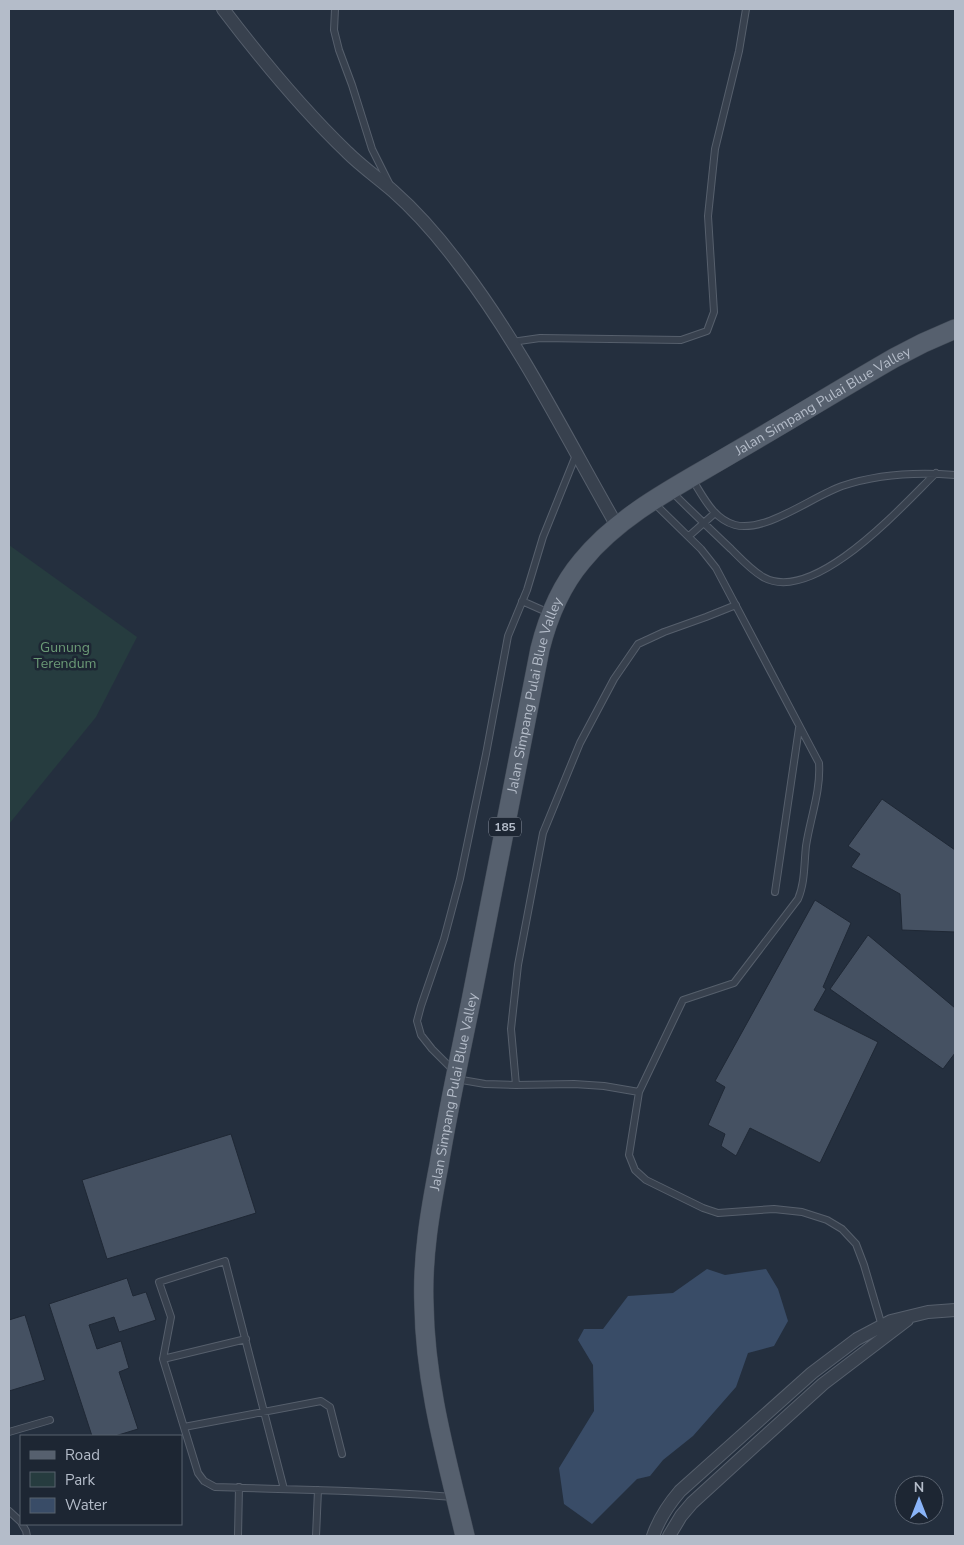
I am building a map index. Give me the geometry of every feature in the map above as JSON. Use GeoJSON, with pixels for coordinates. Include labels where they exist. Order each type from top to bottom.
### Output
{"type":"FeatureCollection","features":[{"type":"Feature","properties":{"kind":"main road","name":"Jalan Simpang Pulai Blue Valley"},"geometry":{"type":"LineString","coordinates":[[465,1536],[436,1413],[429,1372],[423,1302],[428,1232],[456,1076],[538,658],[551,614],[567,580],[582,560],[617,526],[670,490],[894,358],[923,342],[955,329]]}},
{"type":"Feature","properties":{"kind":"street"},"geometry":{"type":"LineString","coordinates":[[224,9],[250,44],[313,116],[347,152],[413,210],[461,266],[539,386],[617,526]]}},
{"type":"Feature","properties":{"kind":"street"},"geometry":{"type":"LineString","coordinates":[[653,1536],[667,1506],[680,1491],[812,1373],[857,1339],[883,1331],[913,1315],[955,1310]]}},
{"type":"Feature","properties":{"kind":"street"},"geometry":{"type":"LineString","coordinates":[[669,1536],[681,1516],[699,1497],[883,1331]]}},
{"type":"Feature","properties":{"kind":"lane"},"geometry":{"type":"LineString","coordinates":[[336,9],[334,30],[339,50],[372,150],[392,191]]}},
{"type":"Feature","properties":{"kind":"lane"},"geometry":{"type":"LineString","coordinates":[[512,342],[540,338],[682,340],[707,330],[714,312],[708,216],[715,149],[739,51],[746,9]]}},
{"type":"Feature","properties":{"kind":"lane"},"geometry":{"type":"LineString","coordinates":[[576,454],[543,537],[522,601],[508,636],[460,879],[444,939],[417,1021],[421,1035],[456,1076],[485,1084],[574,1084],[604,1086],[639,1092]]}},
{"type":"Feature","properties":{"kind":"lane"},"geometry":{"type":"LineString","coordinates":[[691,478],[715,513],[724,520],[737,525],[751,525],[766,522],[840,487],[890,476],[936,473],[955,475]]}},
{"type":"Feature","properties":{"kind":"lane"},"geometry":{"type":"LineString","coordinates":[[670,490],[753,570],[773,582],[786,582],[799,580],[816,573],[857,549],[936,473]]}},
{"type":"Feature","properties":{"kind":"lane"},"geometry":{"type":"LineString","coordinates":[[653,501],[689,536],[716,568],[819,763],[820,775],[807,846],[802,889],[798,900],[734,983],[683,1000],[639,1092],[629,1155],[635,1170],[646,1180],[703,1208],[718,1213],[774,1209],[802,1212],[827,1220],[842,1229],[856,1244],[883,1331]]}},
{"type":"Feature","properties":{"kind":"lane"},"geometry":{"type":"LineString","coordinates":[[689,536],[715,513]]}},
{"type":"Feature","properties":{"kind":"lane"},"geometry":{"type":"LineString","coordinates":[[522,601],[551,614]]}},
{"type":"Feature","properties":{"kind":"lane"},"geometry":{"type":"LineString","coordinates":[[516,1085],[511,1029],[520,956],[543,833],[580,743],[614,679],[638,644],[664,632],[736,605]]}},
{"type":"Feature","properties":{"kind":"lane"},"geometry":{"type":"LineString","coordinates":[[775,892],[799,728]]}},
{"type":"Feature","properties":{"kind":"lane"},"geometry":{"type":"LineString","coordinates":[[284,1489],[225,1261],[159,1282],[171,1317],[162,1360],[198,1473],[204,1481],[215,1486],[239,1488],[406,1493],[456,1497]]}},
{"type":"Feature","properties":{"kind":"lane"},"geometry":{"type":"LineString","coordinates":[[162,1360],[246,1339]]}},
{"type":"Feature","properties":{"kind":"lane"},"geometry":{"type":"LineString","coordinates":[[184,1427],[321,1401],[330,1407],[342,1454]]}},
{"type":"Feature","properties":{"kind":"lane"},"geometry":{"type":"LineString","coordinates":[[9,1432],[50,1420]]}},
{"type":"Feature","properties":{"kind":"lane"},"geometry":{"type":"LineString","coordinates":[[238,1536],[239,1488]]}},
{"type":"Feature","properties":{"kind":"lane"},"geometry":{"type":"LineString","coordinates":[[316,1536],[318,1490]]}},
{"type":"Feature","properties":{"kind":"lane"},"geometry":{"type":"LineString","coordinates":[[9,1511],[20,1521]]}},
{"type":"Feature","properties":{"kind":"green space","name":"Gunung Terendum"},"geometry":{"type":"Polygon","coordinates":[[[9,545],[137,637],[96,717],[9,824],[9,545]]]}},
{"type":"Feature","properties":{"kind":"water"},"geometry":{"type":"Polygon","coordinates":[[[707,1269],[725,1275],[766,1269],[778,1289],[788,1321],[774,1346],[748,1353],[736,1387],[693,1436],[663,1460],[650,1476],[637,1479],[592,1524],[564,1504],[559,1468],[594,1411],[593,1365],[578,1340],[584,1329],[603,1329],[628,1296],[673,1293],[707,1269]]]}},
{"type":"Feature","properties":{"kind":"building"},"geometry":{"type":"Polygon","coordinates":[[[882,799],[955,850],[955,932],[902,930],[900,894],[851,867],[860,854],[848,846],[882,799]]]}},
{"type":"Feature","properties":{"kind":"building"},"geometry":{"type":"Polygon","coordinates":[[[815,900],[851,923],[823,987],[826,989],[814,1010],[878,1042],[820,1163],[750,1128],[736,1156],[721,1146],[725,1134],[708,1125],[725,1087],[715,1081],[815,900]]]}},
{"type":"Feature","properties":{"kind":"building"},"geometry":{"type":"Polygon","coordinates":[[[868,935],[955,1008],[955,1053],[943,1069],[830,989],[868,935]]]}},
{"type":"Feature","properties":{"kind":"building"},"geometry":{"type":"Polygon","coordinates":[[[231,1134],[256,1213],[107,1259],[82,1180],[231,1134]]]}},
{"type":"Feature","properties":{"kind":"building"},"geometry":{"type":"Polygon","coordinates":[[[127,1278],[133,1296],[146,1292],[156,1320],[119,1332],[114,1317],[89,1325],[97,1349],[121,1341],[129,1368],[119,1372],[138,1429],[118,1435],[92,1435],[49,1304],[127,1278]]]}},
{"type":"Feature","properties":{"kind":"building"},"geometry":{"type":"Polygon","coordinates":[[[25,1315],[45,1380],[9,1391],[9,1320],[25,1315]]]}}]}
